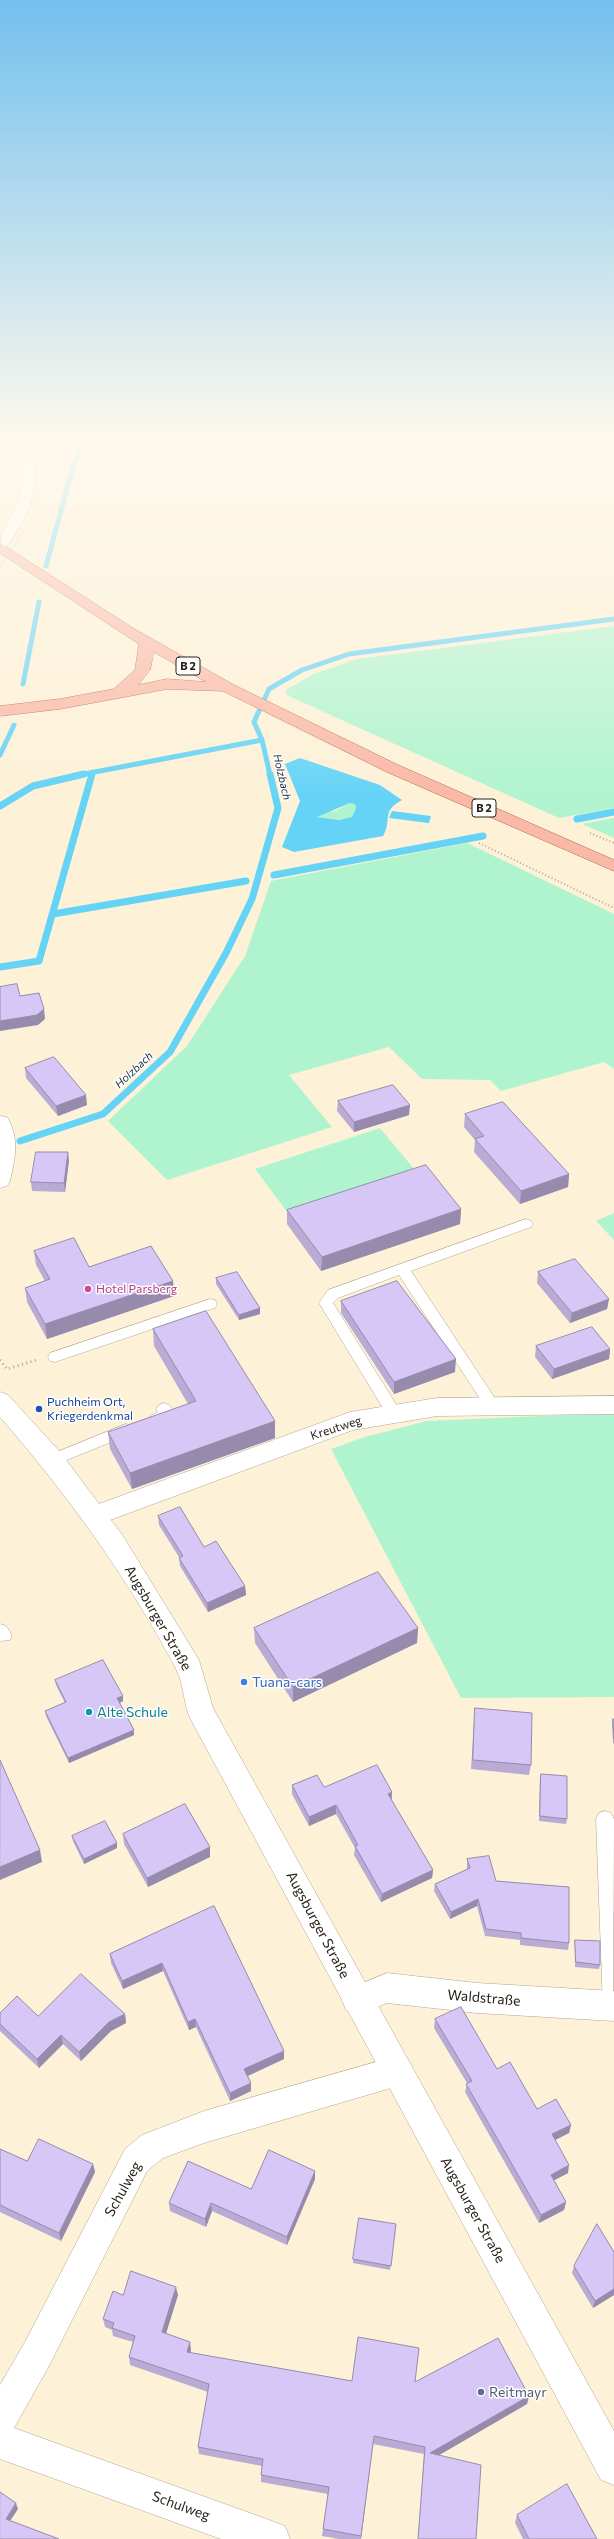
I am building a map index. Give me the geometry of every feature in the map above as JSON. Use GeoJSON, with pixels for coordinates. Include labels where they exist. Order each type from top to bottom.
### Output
{"type":"FeatureCollection","features":[{"type":"Feature","properties":{"kind":"main road","name":"B 2"},"geometry":{"type":"LineString","coordinates":[[21,560],[90,607],[146,641],[237,692],[378,761],[614,866]]}},
{"type":"Feature","properties":{"kind":"main road"},"geometry":{"type":"LineString","coordinates":[[116,692],[142,674],[147,664],[146,641]]}},
{"type":"Feature","properties":{"kind":"main road"},"geometry":{"type":"LineString","coordinates":[[0,711],[60,704],[116,692],[167,684],[237,692]]}},
{"type":"Feature","properties":{"kind":"street"},"geometry":{"type":"LineString","coordinates":[[0,1122],[6,1132],[6,1152],[0,1181]]}},
{"type":"Feature","properties":{"kind":"street","name":"Augsburger Straße"},"geometry":{"type":"LineString","coordinates":[[1,1403],[52,1460],[94,1516],[190,1668],[200,1710],[357,2000],[614,2467]]}},
{"type":"Feature","properties":{"kind":"street","name":"Kreutweg"},"geometry":{"type":"LineString","coordinates":[[94,1516],[350,1421],[437,1407],[614,1405]]}},
{"type":"Feature","properties":{"kind":"street","name":"Waldstraße"},"geometry":{"type":"LineString","coordinates":[[357,2000],[387,1988],[477,1998],[613,2006]]}},
{"type":"Feature","properties":{"kind":"street","name":"Schulweg"},"geometry":{"type":"LineString","coordinates":[[0,2418],[37,2354],[136,2160],[152,2146],[204,2127],[397,2072]]}},
{"type":"Feature","properties":{"kind":"street","name":"Schulweg"},"geometry":{"type":"LineString","coordinates":[[0,2441],[272,2539]]}},
{"type":"Feature","properties":{"kind":"lane"},"geometry":{"type":"LineString","coordinates":[[394,1414],[326,1303],[333,1294],[403,1270],[526,1224]]}},
{"type":"Feature","properties":{"kind":"lane"},"geometry":{"type":"LineString","coordinates":[[403,1270],[493,1407]]}},
{"type":"Feature","properties":{"kind":"lane"},"geometry":{"type":"LineString","coordinates":[[55,1357],[122,1339],[210,1304]]}},
{"type":"Feature","properties":{"kind":"lane"},"geometry":{"type":"LineString","coordinates":[[52,1460],[101,1436],[168,1414],[164,1409]]}},
{"type":"Feature","properties":{"kind":"lane"},"geometry":{"type":"LineString","coordinates":[[605,1819],[613,2006]]}},
{"type":"Feature","properties":{"kind":"path"},"geometry":{"type":"LineString","coordinates":[[479,843],[614,908]]}},
{"type":"Feature","properties":{"kind":"path"},"geometry":{"type":"LineString","coordinates":[[0,1360],[6,1369],[26,1362]]}},
{"type":"Feature","properties":{"kind":"green space"},"geometry":{"type":"Polygon","coordinates":[[[614,626],[614,808],[559,818],[293,698],[287,695],[285,690],[314,674],[357,659],[614,626]]]}},
{"type":"Feature","properties":{"kind":"green space"},"geometry":{"type":"Polygon","coordinates":[[[350,803],[355,803],[356,808],[352,817],[339,820],[317,817],[322,813],[335,811],[350,803]]]}},
{"type":"Feature","properties":{"kind":"green space"},"geometry":{"type":"Polygon","coordinates":[[[614,818],[614,838],[582,824],[614,818]]]}},
{"type":"Feature","properties":{"kind":"green space"},"geometry":{"type":"Polygon","coordinates":[[[467,843],[614,914],[614,1069],[604,1062],[501,1091],[490,1080],[422,1079],[389,1047],[289,1075],[332,1127],[167,1180],[108,1121],[187,1046],[245,956],[271,881],[467,843]]]}},
{"type":"Feature","properties":{"kind":"green space"},"geometry":{"type":"Polygon","coordinates":[[[380,1128],[415,1170],[288,1213],[255,1169],[380,1128]]]}},
{"type":"Feature","properties":{"kind":"green space"},"geometry":{"type":"Polygon","coordinates":[[[614,1213],[614,1240],[596,1221],[614,1213]]]}},
{"type":"Feature","properties":{"kind":"green space"},"geometry":{"type":"Polygon","coordinates":[[[614,1413],[614,1697],[461,1698],[331,1449],[365,1437],[427,1421],[614,1413]]]}},
{"type":"Feature","properties":{"kind":"water"},"geometry":{"type":"Polygon","coordinates":[[[300,758],[380,785],[402,800],[391,808],[386,830],[383,836],[294,852],[282,847],[300,801],[285,764],[300,758]],[[350,803],[317,817],[339,820],[352,817],[356,808],[355,804],[350,803]]]}},
{"type":"Feature","properties":{"kind":"water"},"geometry":{"type":"Polygon","coordinates":[[[392,811],[431,816],[429,823],[389,818],[392,811]]]}},
{"type":"Feature","properties":{"kind":"building"},"geometry":{"type":"Polygon","coordinates":[[[17,984],[20,996],[39,993],[44,1009],[37,1015],[0,1021],[0,987],[17,984]]]}},
{"type":"Feature","properties":{"kind":"building"},"geometry":{"type":"Polygon","coordinates":[[[54,1057],[86,1095],[56,1106],[25,1068],[54,1057]]]}},
{"type":"Feature","properties":{"kind":"building"},"geometry":{"type":"Polygon","coordinates":[[[393,1085],[410,1105],[354,1122],[338,1101],[393,1085]]]}},
{"type":"Feature","properties":{"kind":"building"},"geometry":{"type":"Polygon","coordinates":[[[503,1102],[569,1174],[521,1191],[475,1139],[484,1136],[465,1114],[503,1102]]]}},
{"type":"Feature","properties":{"kind":"building"},"geometry":{"type":"Polygon","coordinates":[[[36,1152],[68,1152],[64,1183],[31,1182],[36,1152]]]}},
{"type":"Feature","properties":{"kind":"building"},"geometry":{"type":"Polygon","coordinates":[[[426,1165],[461,1209],[322,1257],[287,1210],[426,1165]]]}},
{"type":"Feature","properties":{"kind":"building"},"geometry":{"type":"Polygon","coordinates":[[[74,1238],[89,1267],[151,1246],[173,1281],[45,1324],[25,1288],[50,1279],[34,1251],[74,1238]]]}},
{"type":"Feature","properties":{"kind":"building"},"geometry":{"type":"Polygon","coordinates":[[[575,1259],[609,1299],[572,1313],[538,1272],[575,1259]]]}},
{"type":"Feature","properties":{"kind":"building"},"geometry":{"type":"Polygon","coordinates":[[[237,1272],[260,1308],[239,1315],[216,1278],[237,1272]]]}},
{"type":"Feature","properties":{"kind":"building"},"geometry":{"type":"Polygon","coordinates":[[[397,1281],[456,1359],[394,1382],[341,1301],[397,1281]]]}},
{"type":"Feature","properties":{"kind":"building"},"geometry":{"type":"Polygon","coordinates":[[[206,1311],[275,1421],[130,1473],[108,1432],[196,1401],[153,1329],[206,1311]]]}},
{"type":"Feature","properties":{"kind":"building"},"geometry":{"type":"Polygon","coordinates":[[[592,1327],[610,1349],[554,1369],[536,1346],[592,1327]]]}},
{"type":"Feature","properties":{"kind":"building"},"geometry":{"type":"Polygon","coordinates":[[[180,1507],[204,1547],[216,1541],[245,1586],[207,1603],[179,1558],[183,1556],[158,1516],[180,1507]]]}},
{"type":"Feature","properties":{"kind":"building"},"geometry":{"type":"Polygon","coordinates":[[[378,1572],[418,1628],[293,1687],[254,1628],[378,1572]]]}},
{"type":"Feature","properties":{"kind":"building","name":"Alte Schule"},"geometry":{"type":"Polygon","coordinates":[[[103,1660],[123,1696],[117,1698],[134,1730],[68,1758],[45,1711],[66,1702],[55,1680],[103,1660]]]}},
{"type":"Feature","properties":{"kind":"building"},"geometry":{"type":"Polygon","coordinates":[[[475,1708],[532,1713],[531,1765],[473,1760],[475,1708]]]}},
{"type":"Feature","properties":{"kind":"building"},"geometry":{"type":"Polygon","coordinates":[[[0,1760],[40,1850],[0,1867],[0,1760]]]}},
{"type":"Feature","properties":{"kind":"building"},"geometry":{"type":"Polygon","coordinates":[[[377,1765],[392,1792],[388,1794],[433,1870],[382,1894],[355,1846],[358,1845],[336,1805],[309,1817],[292,1785],[317,1775],[324,1787],[377,1765]]]}},
{"type":"Feature","properties":{"kind":"building"},"geometry":{"type":"Polygon","coordinates":[[[541,1774],[567,1776],[567,1819],[540,1816],[541,1774]]]}},
{"type":"Feature","properties":{"kind":"building"},"geometry":{"type":"Polygon","coordinates":[[[185,1804],[210,1847],[147,1878],[123,1834],[185,1804]]]}},
{"type":"Feature","properties":{"kind":"building"},"geometry":{"type":"Polygon","coordinates":[[[105,1821],[117,1843],[84,1859],[72,1836],[105,1821]]]}},
{"type":"Feature","properties":{"kind":"building"},"geometry":{"type":"Polygon","coordinates":[[[489,1856],[496,1881],[569,1887],[569,1943],[521,1938],[521,1933],[486,1929],[478,1899],[451,1912],[435,1884],[470,1868],[467,1859],[489,1856]]]}},
{"type":"Feature","properties":{"kind":"building"},"geometry":{"type":"Polygon","coordinates":[[[214,1906],[284,2051],[244,2069],[251,2083],[230,2093],[195,2019],[188,2022],[162,1963],[122,1981],[110,1954],[214,1906]]]}},
{"type":"Feature","properties":{"kind":"building"},"geometry":{"type":"Polygon","coordinates":[[[575,1940],[600,1941],[600,1965],[576,1962],[575,1940]]]}},
{"type":"Feature","properties":{"kind":"building"},"geometry":{"type":"Polygon","coordinates":[[[81,1974],[125,2014],[109,2022],[79,2052],[61,2035],[37,2059],[0,2024],[0,2013],[17,1996],[38,2016],[81,1974]]]}},
{"type":"Feature","properties":{"kind":"building"},"geometry":{"type":"Polygon","coordinates":[[[461,2007],[497,2069],[510,2062],[537,2109],[556,2099],[571,2125],[552,2134],[569,2165],[551,2175],[566,2202],[541,2215],[466,2084],[472,2081],[435,2019],[461,2007]]]}},
{"type":"Feature","properties":{"kind":"building"},"geometry":{"type":"Polygon","coordinates":[[[39,2139],[93,2164],[59,2233],[0,2205],[0,2149],[27,2161],[39,2139]]]}},
{"type":"Feature","properties":{"kind":"building"},"geometry":{"type":"Polygon","coordinates":[[[269,2150],[315,2171],[287,2237],[211,2203],[205,2219],[169,2203],[188,2161],[251,2189],[269,2150]]]}},
{"type":"Feature","properties":{"kind":"building"},"geometry":{"type":"Polygon","coordinates":[[[359,2218],[396,2224],[391,2266],[353,2259],[359,2218]]]}},
{"type":"Feature","properties":{"kind":"building"},"geometry":{"type":"Polygon","coordinates":[[[597,2224],[614,2252],[614,2289],[595,2301],[574,2266],[597,2224]]]}},
{"type":"Feature","properties":{"kind":"building"},"geometry":{"type":"Polygon","coordinates":[[[131,2271],[176,2287],[162,2332],[190,2342],[187,2352],[352,2381],[358,2337],[419,2348],[415,2382],[498,2338],[529,2396],[430,2453],[481,2465],[476,2539],[418,2539],[425,2447],[374,2436],[361,2536],[323,2529],[329,2487],[261,2475],[263,2459],[198,2447],[209,2384],[129,2357],[135,2336],[112,2328],[114,2323],[103,2319],[113,2291],[123,2295],[131,2271]]]}},
{"type":"Feature","properties":{"kind":"building"},"geometry":{"type":"Polygon","coordinates":[[[567,2484],[597,2539],[529,2539],[517,2515],[567,2484]]]}},
{"type":"Feature","properties":{"kind":"building"},"geometry":{"type":"Polygon","coordinates":[[[0,2492],[16,2503],[6,2519],[59,2539],[0,2539],[0,2492]]]}},
{"type":"Feature","properties":{"kind":"waterway"},"geometry":{"type":"LineString","coordinates":[[46,566],[47,560]]}},
{"type":"Feature","properties":{"kind":"waterway"},"geometry":{"type":"LineString","coordinates":[[23,684],[39,602]]}},
{"type":"Feature","properties":{"kind":"waterway","name":"Holzbach"},"geometry":{"type":"LineString","coordinates":[[262,740],[254,722],[269,689],[302,670],[349,654],[614,619]]}},
{"type":"Feature","properties":{"kind":"waterway"},"geometry":{"type":"LineString","coordinates":[[0,755],[14,725]]}},
{"type":"Feature","properties":{"kind":"waterway"},"geometry":{"type":"LineString","coordinates":[[93,772],[262,740]]}},
{"type":"Feature","properties":{"kind":"waterway","name":"Holzbach"},"geometry":{"type":"LineString","coordinates":[[262,740],[270,775]]}},
{"type":"Feature","properties":{"kind":"waterway"},"geometry":{"type":"LineString","coordinates":[[83,774],[93,772]]}},
{"type":"Feature","properties":{"kind":"waterway"},"geometry":{"type":"LineString","coordinates":[[0,806],[33,786],[83,774]]}},
{"type":"Feature","properties":{"kind":"waterway"},"geometry":{"type":"LineString","coordinates":[[79,775],[83,774]]}},
{"type":"Feature","properties":{"kind":"waterway"},"geometry":{"type":"LineString","coordinates":[[0,967],[39,961],[92,774]]}},
{"type":"Feature","properties":{"kind":"waterway","name":"Holzbach"},"geometry":{"type":"LineString","coordinates":[[20,1141],[103,1114],[170,1052],[226,953],[252,899],[278,808],[270,774]]}},
{"type":"Feature","properties":{"kind":"waterway"},"geometry":{"type":"LineString","coordinates":[[577,819],[614,812]]}},
{"type":"Feature","properties":{"kind":"waterway"},"geometry":{"type":"LineString","coordinates":[[274,875],[483,836]]}},
{"type":"Feature","properties":{"kind":"waterway"},"geometry":{"type":"LineString","coordinates":[[53,914],[246,881]]}},
{"type":"Feature","properties":{"kind":"place","name":"Hotel Parsberg"},"geometry":{"type":"Point","coordinates":[88,1289]}},
{"type":"Feature","properties":{"kind":"place","name":"Puchheim Ort, Kriegerdenkmal"},"geometry":{"type":"Point","coordinates":[39,1409]}},
{"type":"Feature","properties":{"kind":"place","name":"Tuana-cars"},"geometry":{"type":"Point","coordinates":[244,1682]}},
{"type":"Feature","properties":{"kind":"place","name":"Alte Schule"},"geometry":{"type":"Point","coordinates":[89,1712]}},
{"type":"Feature","properties":{"kind":"place","name":"Reitmayr"},"geometry":{"type":"Point","coordinates":[481,2392]}}]}
